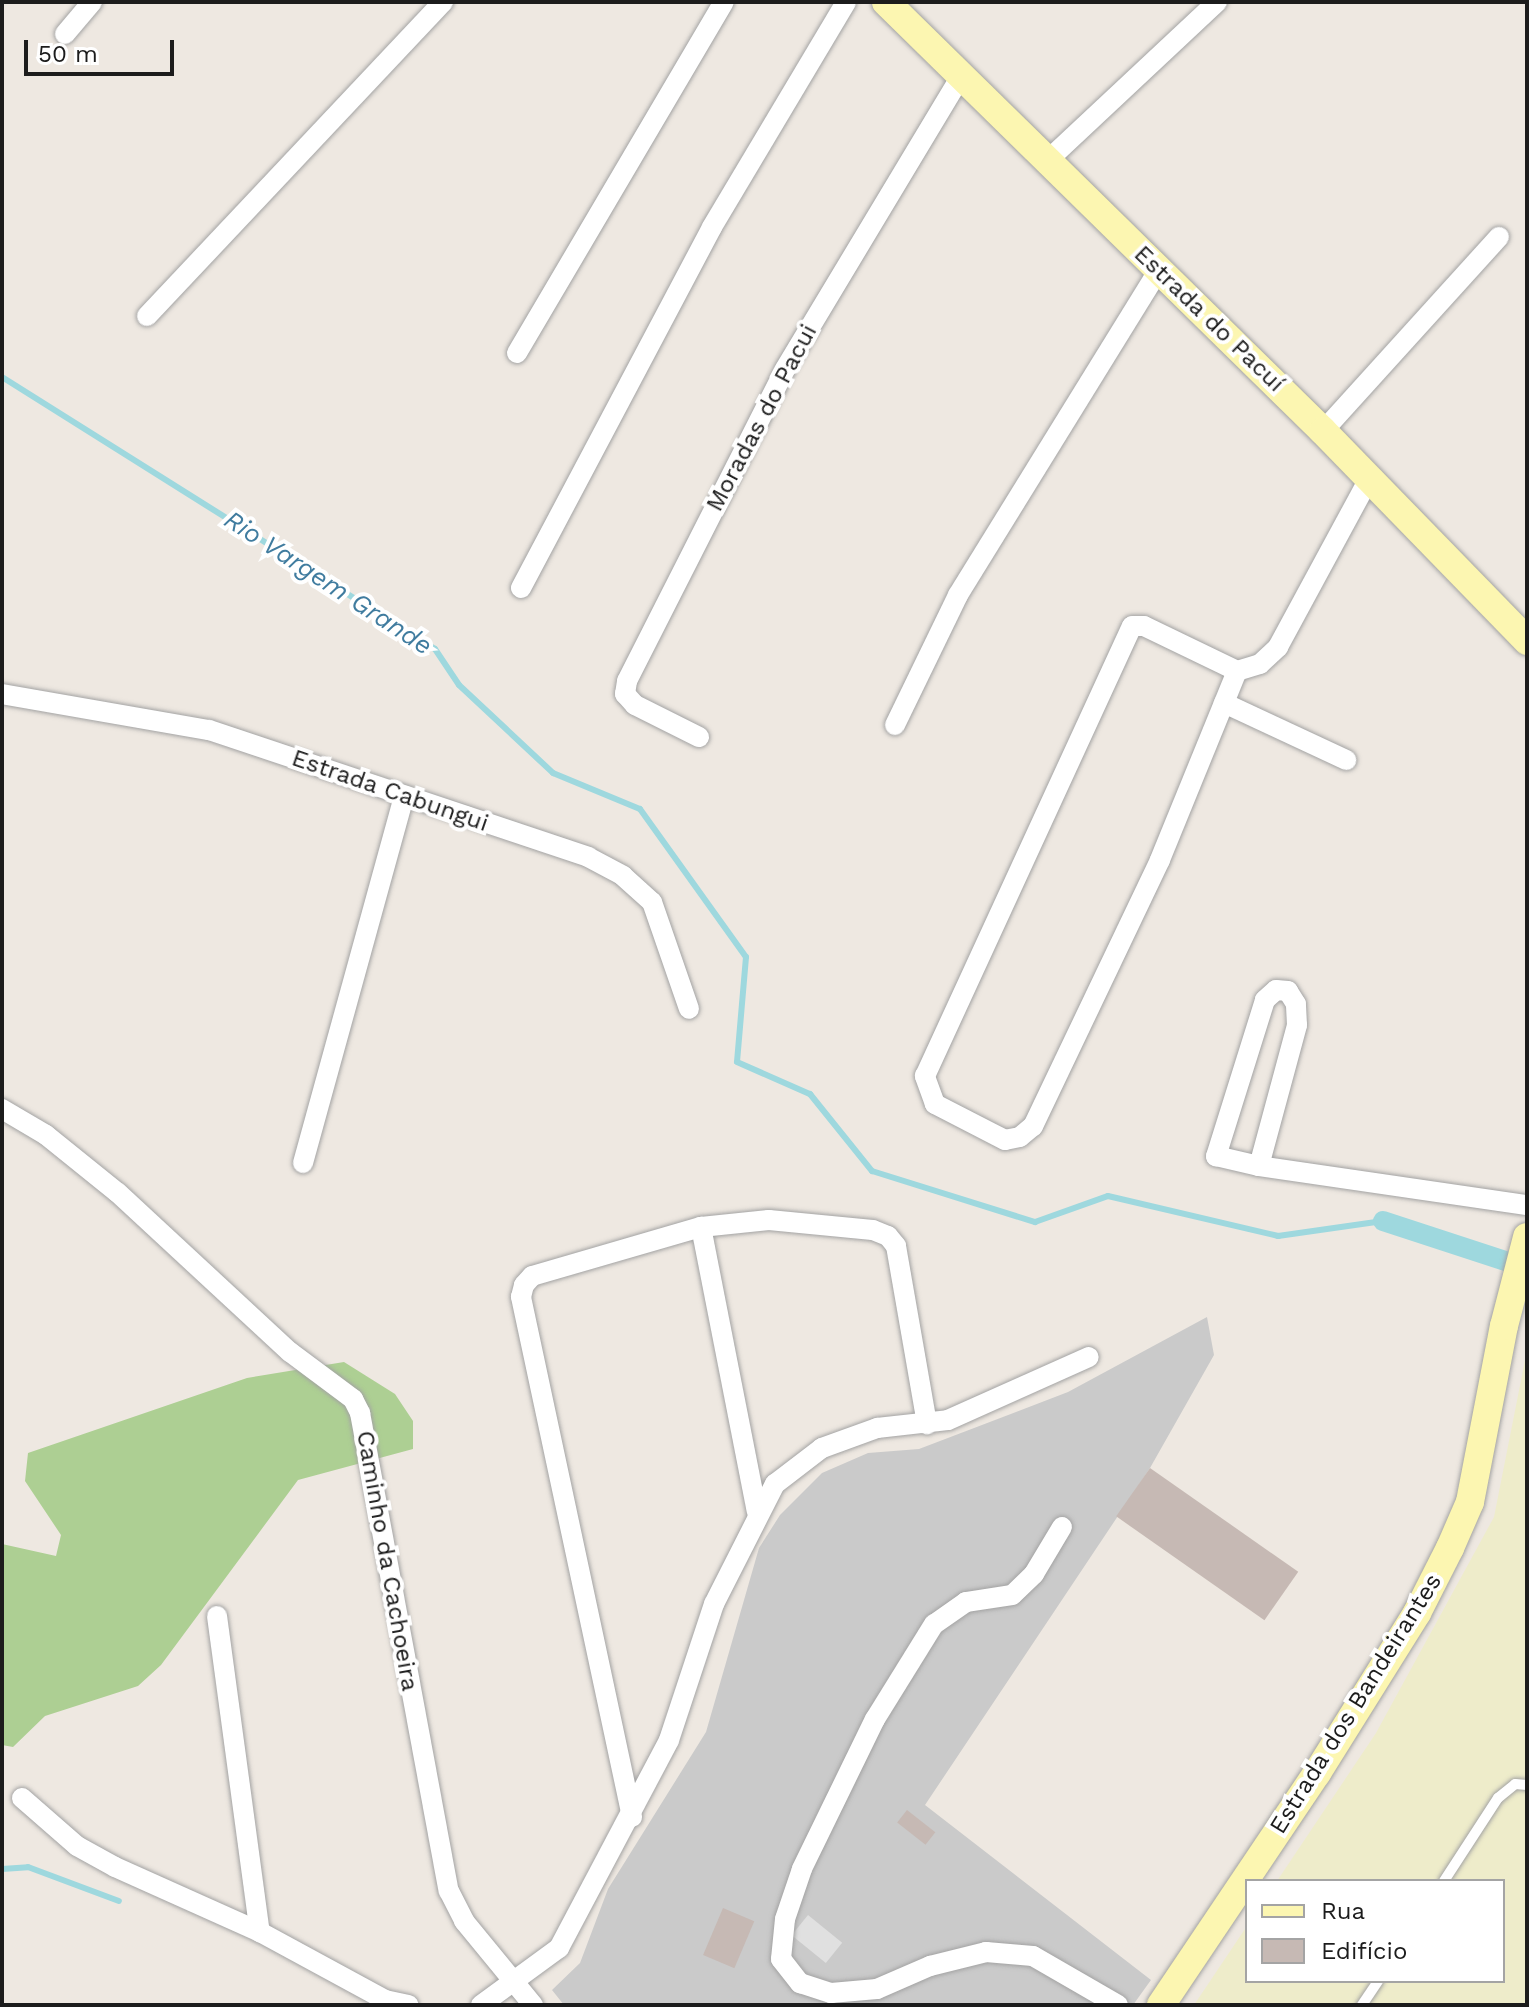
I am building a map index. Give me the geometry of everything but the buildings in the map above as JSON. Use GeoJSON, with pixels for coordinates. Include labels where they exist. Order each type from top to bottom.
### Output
{"type":"FeatureCollection","features":[{"type":"Feature","properties":{"kind":"street"},"geometry":{"type":"LineString","coordinates":[[65,34],[92,2]]}},
{"type":"Feature","properties":{"kind":"street"},"geometry":{"type":"LineString","coordinates":[[147,316],[443,2]]}},
{"type":"Feature","properties":{"kind":"street"},"geometry":{"type":"LineString","coordinates":[[517,353],[724,2]]}},
{"type":"Feature","properties":{"kind":"street"},"geometry":{"type":"LineString","coordinates":[[521,588],[712,227],[846,2]]}},
{"type":"Feature","properties":{"kind":"street","name":"Estrada do Pacuí"},"geometry":{"type":"LineString","coordinates":[[886,2],[1370,477],[1527,641]]}},
{"type":"Feature","properties":{"kind":"street"},"geometry":{"type":"LineString","coordinates":[[1047,161],[1217,2]]}},
{"type":"Feature","properties":{"kind":"street","name":"Moradas do Pacui"},"geometry":{"type":"LineString","coordinates":[[699,737],[635,705],[625,694],[627,681],[785,369],[961,76]]}},
{"type":"Feature","properties":{"kind":"street"},"geometry":{"type":"LineString","coordinates":[[1323,431],[1499,237]]}},
{"type":"Feature","properties":{"kind":"street"},"geometry":{"type":"LineString","coordinates":[[895,725],[958,595],[1159,270]]}},
{"type":"Feature","properties":{"kind":"street"},"geometry":{"type":"LineString","coordinates":[[1237,671],[1160,860],[1033,1126],[1020,1137],[1005,1140],[935,1104],[925,1076],[1132,626],[1144,626],[1237,671],[1260,664],[1278,647],[1370,477]]}},
{"type":"Feature","properties":{"kind":"street","name":"Estrada Cabungui"},"geometry":{"type":"LineString","coordinates":[[2,694],[209,730],[588,857],[623,876],[652,902],[689,1009]]}},
{"type":"Feature","properties":{"kind":"street"},"geometry":{"type":"LineString","coordinates":[[1224,703],[1346,760]]}},
{"type":"Feature","properties":{"kind":"street"},"geometry":{"type":"LineString","coordinates":[[303,1163],[404,796]]}},
{"type":"Feature","properties":{"kind":"street"},"geometry":{"type":"LineString","coordinates":[[1259,1166],[1297,1025],[1296,1004],[1288,991],[1276,990],[1265,1000],[1215,1149],[1221,1160],[1259,1166],[1527,1205]]}},
{"type":"Feature","properties":{"kind":"street","name":"Caminho da Cachoeira"},"geometry":{"type":"LineString","coordinates":[[2,1109],[46,1135],[118,1193],[290,1352],[353,1399],[360,1413],[449,1891],[464,1921],[533,2005]]}},
{"type":"Feature","properties":{"kind":"street"},"geometry":{"type":"LineString","coordinates":[[632,1817],[521,1297],[532,1276],[701,1227],[769,1220],[831,1223],[888,1236],[896,1246],[927,1424]]}},
{"type":"Feature","properties":{"kind":"street"},"geometry":{"type":"LineString","coordinates":[[701,1227],[757,1512]]}},
{"type":"Feature","properties":{"kind":"street","name":"Estrada dos Bandeirantes"},"geometry":{"type":"LineString","coordinates":[[1246,1879],[1317,1773],[1417,1613],[1450,1548],[1470,1502],[1508,1311],[1527,1237]]}},
{"type":"Feature","properties":{"kind":"street"},"geometry":{"type":"LineString","coordinates":[[481,2005],[518,1983],[559,1948],[632,1817],[669,1740],[714,1604],[757,1512],[775,1484],[822,1448],[877,1428],[948,1420],[1089,1357]]}},
{"type":"Feature","properties":{"kind":"street"},"geometry":{"type":"LineString","coordinates":[[1062,1527],[1034,1574],[1012,1595],[966,1602],[934,1624],[875,1719],[802,1869],[785,1919],[781,1959],[800,1983],[831,1993],[877,1989],[930,1966],[986,1952],[1033,1956],[1118,2005]]}},
{"type":"Feature","properties":{"kind":"street"},"geometry":{"type":"LineString","coordinates":[[217,1616],[260,1932]]}},
{"type":"Feature","properties":{"kind":"street"},"geometry":{"type":"LineString","coordinates":[[22,1798],[77,1846],[260,1932],[385,2000],[408,2005]]}},
{"type":"Feature","properties":{"kind":"street","name":"Estrada dos Bandeirantes"},"geometry":{"type":"LineString","coordinates":[[1161,2005],[1245,1880]]}},
{"type":"Feature","properties":{"kind":"lane"},"geometry":{"type":"LineString","coordinates":[[1445,1879],[1498,1798],[1515,1784],[1527,1785]]}},
{"type":"Feature","properties":{"kind":"lane"},"geometry":{"type":"LineString","coordinates":[[1362,2005],[1377,1983]]}},
{"type":"Feature","properties":{"kind":"shaded area"},"geometry":{"type":"Polygon","coordinates":[[[1207,1317],[1214,1355],[1150,1468],[925,1805],[1151,1980],[1133,2005],[564,2005],[552,1990],[580,1963],[608,1889],[706,1732],[759,1548],[780,1515],[822,1473],[868,1453],[919,1449],[1068,1392],[1207,1317]]]}},
{"type":"Feature","properties":{"kind":"shaded area"},"geometry":{"type":"Polygon","coordinates":[[[1527,1350],[1527,2005],[1194,2005],[1245,1929],[1245,1983],[1505,1983],[1505,1879],[1278,1879],[1376,1733],[1494,1517],[1527,1350]]]}},
{"type":"Feature","properties":{"kind":"shaded area"},"geometry":{"type":"Polygon","coordinates":[[[808,1915],[842,1943],[826,1963],[792,1935],[808,1915]]]}},
{"type":"Feature","properties":{"kind":"green space"},"geometry":{"type":"Polygon","coordinates":[[[344,1362],[395,1394],[413,1421],[413,1449],[298,1480],[161,1665],[138,1686],[45,1716],[13,1747],[2,1745],[2,1544],[56,1556],[61,1535],[25,1481],[28,1453],[247,1378],[344,1362]]]}},
{"type":"Feature","properties":{"kind":"waterway","name":"Rio Vargem Grande"},"geometry":{"type":"LineString","coordinates":[[2,377],[435,649],[459,685],[553,773],[640,809],[746,957],[737,1062],[810,1094],[872,1171],[1035,1222],[1108,1196],[1278,1236],[1383,1221]]}},
{"type":"Feature","properties":{"kind":"waterway","name":"Rio Vargem Grande"},"geometry":{"type":"LineString","coordinates":[[1383,1221],[1527,1268]]}},
{"type":"Feature","properties":{"kind":"waterway"},"geometry":{"type":"LineString","coordinates":[[2,1869],[28,1867],[119,1901]]}}]}
